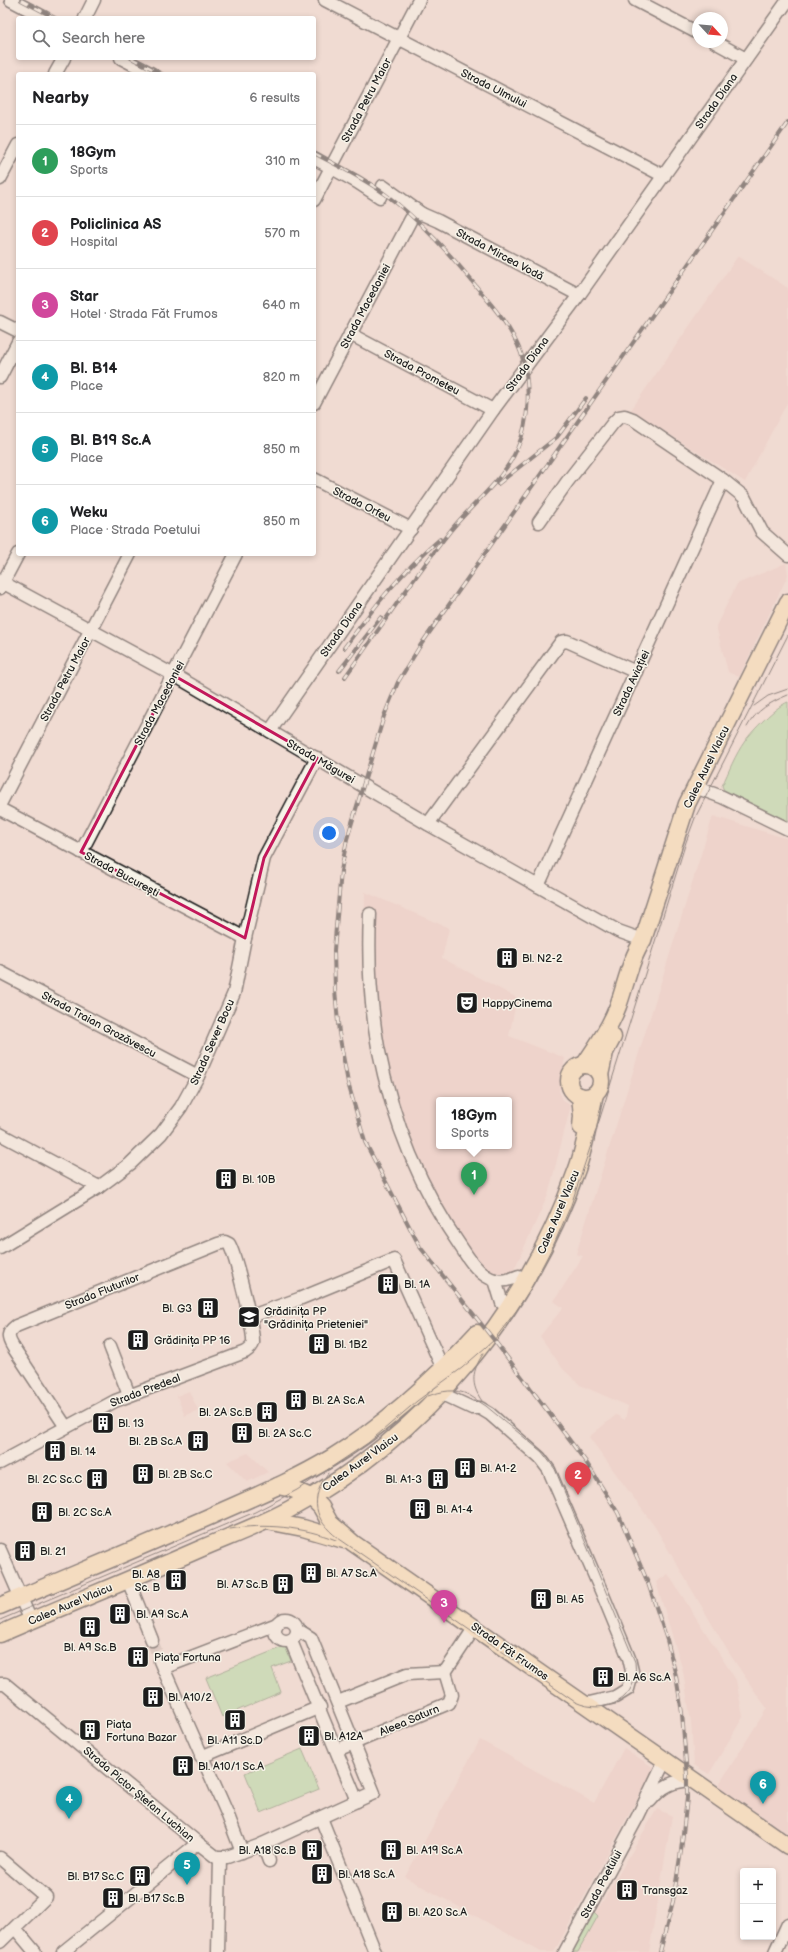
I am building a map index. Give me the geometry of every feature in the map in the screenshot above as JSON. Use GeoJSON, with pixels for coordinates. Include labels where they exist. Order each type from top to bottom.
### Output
{"type":"FeatureCollection","features":[{"type":"Feature","properties":{"kind":"main road","name":"Calea Aurel Vlaicu"},"geometry":{"type":"LineString","coordinates":[[587,1095],[571,1089],[569,1078],[573,1070],[584,1065],[614,1014],[635,951],[642,940],[683,814],[695,787],[788,602]]}},
{"type":"Feature","properties":{"kind":"main road","name":"Calea Aurel Vlaicu"},"geometry":{"type":"LineString","coordinates":[[0,1606],[278,1486],[307,1472],[359,1440],[443,1370],[483,1327],[502,1303],[519,1276],[552,1208],[576,1146],[582,1124],[587,1095],[601,1083],[600,1075],[605,1052],[622,1020],[632,995],[645,947],[642,940]]}},
{"type":"Feature","properties":{"kind":"main road"},"geometry":{"type":"LineString","coordinates":[[584,1065],[594,1067],[600,1075]]}},
{"type":"Feature","properties":{"kind":"main road","name":"Calea Aurel Vlaicu"},"geometry":{"type":"LineString","coordinates":[[0,1634],[267,1521],[311,1497],[385,1447],[426,1409],[511,1307],[538,1259],[564,1203],[578,1168],[585,1143],[587,1095]]}},
{"type":"Feature","properties":{"kind":"main road","name":"Strada Făt Frumos"},"geometry":{"type":"LineString","coordinates":[[278,1486],[292,1488],[311,1497],[321,1507],[330,1523],[353,1543],[665,1760]]}},
{"type":"Feature","properties":{"kind":"main road","name":"Strada Făt Frumos"},"geometry":{"type":"LineString","coordinates":[[267,1521],[303,1528],[353,1543]]}},
{"type":"Feature","properties":{"kind":"main road"},"geometry":{"type":"LineString","coordinates":[[665,1760],[788,1846]]}},
{"type":"Feature","properties":{"kind":"street"},"geometry":{"type":"LineString","coordinates":[[11,0],[41,16]]}},
{"type":"Feature","properties":{"kind":"street"},"geometry":{"type":"LineString","coordinates":[[86,16],[94,0]]}},
{"type":"Feature","properties":{"kind":"street","name":"Strada Ulmului"},"geometry":{"type":"LineString","coordinates":[[325,0],[664,176]]}},
{"type":"Feature","properties":{"kind":"street","name":"Strada Petru Maior"},"geometry":{"type":"LineString","coordinates":[[316,196],[419,0]]}},
{"type":"Feature","properties":{"kind":"street"},"geometry":{"type":"LineString","coordinates":[[635,0],[692,30]]}},
{"type":"Feature","properties":{"kind":"street","name":"Strada Diana"},"geometry":{"type":"LineString","coordinates":[[270,731],[493,410],[579,295],[788,0]]}},
{"type":"Feature","properties":{"kind":"street"},"geometry":{"type":"LineString","coordinates":[[726,48],[746,59]]}},
{"type":"Feature","properties":{"kind":"street"},"geometry":{"type":"LineString","coordinates":[[56,72],[63,60]]}},
{"type":"Feature","properties":{"kind":"street"},"geometry":{"type":"LineString","coordinates":[[126,60],[148,72]]}},
{"type":"Feature","properties":{"kind":"street"},"geometry":{"type":"LineString","coordinates":[[0,179],[4,160],[16,147]]}},
{"type":"Feature","properties":{"kind":"street"},"geometry":{"type":"LineString","coordinates":[[316,159],[331,168]]}},
{"type":"Feature","properties":{"kind":"street","name":"Strada Mircea Vodă"},"geometry":{"type":"LineString","coordinates":[[331,168],[381,191],[422,214],[579,295]]}},
{"type":"Feature","properties":{"kind":"street","name":"Strada Macedoniei"},"geometry":{"type":"LineString","coordinates":[[316,399],[411,219],[415,215],[422,214]]}},
{"type":"Feature","properties":{"kind":"street"},"geometry":{"type":"LineString","coordinates":[[0,322],[16,330]]}},
{"type":"Feature","properties":{"kind":"street","name":"Strada Prometeu"},"geometry":{"type":"LineString","coordinates":[[350,334],[493,410]]}},
{"type":"Feature","properties":{"kind":"street"},"geometry":{"type":"LineString","coordinates":[[0,377],[16,346]]}},
{"type":"Feature","properties":{"kind":"street"},"geometry":{"type":"LineString","coordinates":[[539,522],[567,482],[619,417],[625,416],[646,427],[723,480],[744,497],[762,532],[788,555]]}},
{"type":"Feature","properties":{"kind":"street","name":"Strada Orfeu"},"geometry":{"type":"LineString","coordinates":[[316,480],[411,529]]}},
{"type":"Feature","properties":{"kind":"street","name":"Strada Aviației"},"geometry":{"type":"LineString","coordinates":[[538,886],[723,480]]}},
{"type":"Feature","properties":{"kind":"street"},"geometry":{"type":"LineString","coordinates":[[1,584],[17,556]]}},
{"type":"Feature","properties":{"kind":"street","name":"Strada Petru Maior"},"geometry":{"type":"LineString","coordinates":[[0,804],[129,556]]}},
{"type":"Feature","properties":{"kind":"street","name":"Strada Macedoniei"},"geometry":{"type":"LineString","coordinates":[[81,852],[235,556]]}},
{"type":"Feature","properties":{"kind":"street","name":"Strada Măgurei"},"geometry":{"type":"LineString","coordinates":[[1,584],[173,674],[428,824],[618,931],[642,940]]}},
{"type":"Feature","properties":{"kind":"street"},"geometry":{"type":"LineString","coordinates":[[428,824],[561,642],[568,642],[636,672]]}},
{"type":"Feature","properties":{"kind":"street","name":"Strada Sever Bocu"},"geometry":{"type":"LineString","coordinates":[[0,1248],[99,1187],[145,1151],[161,1134],[180,1108],[198,1076],[234,993],[264,858],[317,758]]}},
{"type":"Feature","properties":{"kind":"street"},"geometry":{"type":"LineString","coordinates":[[695,787],[729,800],[788,829]]}},
{"type":"Feature","properties":{"kind":"street","name":"Strada București"},"geometry":{"type":"LineString","coordinates":[[0,809],[245,938]]}},
{"type":"Feature","properties":{"kind":"street"},"geometry":{"type":"LineString","coordinates":[[370,914],[370,971],[374,1023],[384,1073],[401,1130],[414,1165],[444,1221],[478,1269],[495,1280],[509,1280],[519,1276]]}},
{"type":"Feature","properties":{"kind":"street","name":"Strada Traian Grozăvescu"},"geometry":{"type":"LineString","coordinates":[[0,972],[198,1076]]}},
{"type":"Feature","properties":{"kind":"street"},"geometry":{"type":"LineString","coordinates":[[0,1134],[99,1187]]}},
{"type":"Feature","properties":{"kind":"street","name":"Strada Fluturilor"},"geometry":{"type":"LineString","coordinates":[[66,1427],[8,1339],[8,1334],[16,1326],[218,1244],[227,1242],[230,1246],[236,1264],[249,1317],[253,1342],[251,1347]]}},
{"type":"Feature","properties":{"kind":"street"},"geometry":{"type":"LineString","coordinates":[[249,1317],[299,1299],[394,1260],[443,1370]]}},
{"type":"Feature","properties":{"kind":"street"},"geometry":{"type":"LineString","coordinates":[[495,1280],[502,1303]]}},
{"type":"Feature","properties":{"kind":"street"},"geometry":{"type":"LineString","coordinates":[[110,1346],[129,1395]]}},
{"type":"Feature","properties":{"kind":"street","name":"Strada Predeal"},"geometry":{"type":"LineString","coordinates":[[0,1463],[129,1395],[245,1352],[251,1347]]}},
{"type":"Feature","properties":{"kind":"street"},"geometry":{"type":"LineString","coordinates":[[440,1393],[472,1408],[477,1407],[484,1410],[540,1458],[549,1470],[629,1658],[631,1678],[628,1689],[615,1697],[586,1704]]}},
{"type":"Feature","properties":{"kind":"street"},"geometry":{"type":"LineString","coordinates":[[0,1550],[31,1621]]}},
{"type":"Feature","properties":{"kind":"street"},"geometry":{"type":"LineString","coordinates":[[128,1580],[152,1640]]}},
{"type":"Feature","properties":{"kind":"street"},"geometry":{"type":"LineString","coordinates":[[242,1852],[227,1813],[201,1757],[162,1664],[276,1624],[282,1620],[288,1619],[294,1622],[294,1636],[357,1801]]}},
{"type":"Feature","properties":{"kind":"street"},"geometry":{"type":"LineString","coordinates":[[198,1844],[213,1855],[220,1858],[242,1852],[263,1844],[374,1793],[311,1638],[294,1636],[284,1642],[278,1638],[275,1632],[276,1624]]}},
{"type":"Feature","properties":{"kind":"street"},"geometry":{"type":"LineString","coordinates":[[338,1702],[408,1674],[445,1672],[475,1627]]}},
{"type":"Feature","properties":{"kind":"street","name":"Aleea Saturn"},"geometry":{"type":"LineString","coordinates":[[337,1750],[449,1703],[452,1695],[445,1672]]}},
{"type":"Feature","properties":{"kind":"street","name":"Strada Pictor Ștefan Luchian"},"geometry":{"type":"LineString","coordinates":[[6,1686],[198,1844],[63,1952]]}},
{"type":"Feature","properties":{"kind":"street"},"geometry":{"type":"LineString","coordinates":[[201,1757],[320,1707]]}},
{"type":"Feature","properties":{"kind":"street","name":"Strada Poetului"},"geometry":{"type":"LineString","coordinates":[[564,1952],[638,1816],[665,1760]]}},
{"type":"Feature","properties":{"kind":"street","name":"Strada Poetului"},"geometry":{"type":"LineString","coordinates":[[638,1816],[663,1787],[675,1782],[693,1780]]}},
{"type":"Feature","properties":{"kind":"street"},"geometry":{"type":"LineString","coordinates":[[321,1818],[376,1952]]}},
{"type":"Feature","properties":{"kind":"street"},"geometry":{"type":"LineString","coordinates":[[263,1844],[269,1861]]}},
{"type":"Feature","properties":{"kind":"street"},"geometry":{"type":"LineString","coordinates":[[0,1858],[46,1897],[0,1942]]}},
{"type":"Feature","properties":{"kind":"street"},"geometry":{"type":"LineString","coordinates":[[218,1952],[220,1858]]}},
{"type":"Feature","properties":{"kind":"street"},"geometry":{"type":"LineString","coordinates":[[775,1952],[788,1924]]}},
{"type":"Feature","properties":{"kind":"street"},"geometry":{"type":"LineString","coordinates":[[14,1928],[35,1952]]}},
{"type":"Feature","properties":{"kind":"highlighted area"},"geometry":{"type":"Polygon","coordinates":[[[173,675],[317,758],[264,858],[245,938],[81,852],[173,675]]]}},
{"type":"Feature","properties":{"kind":"shaded area"},"geometry":{"type":"Polygon","coordinates":[[[738,256],[788,288],[788,401],[745,482],[631,410],[738,256]]]}},
{"type":"Feature","properties":{"kind":"shaded area"},"geometry":{"type":"Polygon","coordinates":[[[786,563],[788,575],[739,677],[728,672],[716,626],[737,584],[786,563]]]}},
{"type":"Feature","properties":{"kind":"shaded area"},"geometry":{"type":"Polygon","coordinates":[[[713,816],[788,839],[788,1834],[718,1786],[767,1708],[729,1653],[655,1527],[589,1437],[616,1415],[625,1420],[628,1406],[580,1385],[563,1369],[540,1336],[563,1308],[554,1301],[583,1256],[576,1254],[713,816]]]}},
{"type":"Feature","properties":{"kind":"shaded area"},"geometry":{"type":"Polygon","coordinates":[[[365,892],[449,928],[442,958],[517,998],[509,1036],[565,1058],[559,1091],[563,1101],[571,1105],[548,1195],[513,1272],[497,1296],[469,1264],[410,1164],[364,978],[365,892]]]}},
{"type":"Feature","properties":{"kind":"shaded area"},"geometry":{"type":"Polygon","coordinates":[[[189,1391],[198,1410],[185,1416],[177,1396],[189,1391]]]}},
{"type":"Feature","properties":{"kind":"shaded area"},"geometry":{"type":"Polygon","coordinates":[[[248,1453],[268,1472],[247,1482],[227,1462],[248,1453]]]}},
{"type":"Feature","properties":{"kind":"shaded area"},"geometry":{"type":"Polygon","coordinates":[[[668,1574],[736,1680],[743,1717],[709,1774],[694,1765],[691,1722],[683,1671],[656,1582],[668,1574]]]}},
{"type":"Feature","properties":{"kind":"shaded area"},"geometry":{"type":"Polygon","coordinates":[[[480,1740],[594,1803],[624,1748],[654,1768],[554,1952],[541,1952],[405,1877],[480,1740]]]}},
{"type":"Feature","properties":{"kind":"shaded area"},"geometry":{"type":"Polygon","coordinates":[[[657,1809],[672,1816],[649,1952],[573,1952],[657,1809]]]}},
{"type":"Feature","properties":{"kind":"green space"},"geometry":{"type":"Polygon","coordinates":[[[788,702],[788,821],[724,790],[722,786],[732,763],[745,741],[771,714],[788,702]]]}},
{"type":"Feature","properties":{"kind":"green space"},"geometry":{"type":"Polygon","coordinates":[[[285,1646],[291,1661],[272,1668],[281,1692],[222,1717],[206,1678],[285,1646]]]}},
{"type":"Feature","properties":{"kind":"green space"},"geometry":{"type":"Polygon","coordinates":[[[302,1749],[319,1789],[261,1813],[245,1773],[302,1749]]]}},
{"type":"Feature","properties":{"kind":"green space"},"geometry":{"type":"Polygon","coordinates":[[[595,1913],[598,1916],[578,1952],[571,1952],[592,1914],[595,1913]]]}},
{"type":"Feature","properties":{"kind":"tunnel"},"geometry":{"type":"LineString","coordinates":[[152,1640],[160,1661]]}},
{"type":"Feature","properties":{"kind":"tram line"},"geometry":{"type":"LineString","coordinates":[[0,1620],[255,1512],[297,1490],[368,1443],[417,1401],[462,1368],[494,1340],[531,1288],[554,1244],[571,1205],[600,1118],[686,842],[695,818],[788,635]]}},
{"type":"Feature","properties":{"kind":"tram line"},"geometry":{"type":"LineString","coordinates":[[754,706],[768,696],[788,689]]}},
{"type":"Feature","properties":{"kind":"tram line"},"geometry":{"type":"LineString","coordinates":[[747,727],[759,711],[764,707],[788,695]]}},
{"type":"Feature","properties":{"kind":"tram line"},"geometry":{"type":"LineString","coordinates":[[482,1401],[478,1395],[474,1378],[479,1360],[483,1354]]}},
{"type":"Feature","properties":{"kind":"tram line"},"geometry":{"type":"LineString","coordinates":[[328,1473],[318,1492],[316,1500],[317,1508],[319,1516],[324,1524],[338,1538],[575,1702],[587,1706],[598,1707],[609,1705],[626,1695],[632,1686],[635,1675],[635,1662],[555,1469],[542,1452],[486,1406],[469,1395],[448,1391],[428,1396]]}},
{"type":"Feature","properties":{"kind":"tram line"},"geometry":{"type":"LineString","coordinates":[[230,1529],[257,1526],[284,1527],[310,1532],[336,1540]]}},
{"type":"Feature","properties":{"kind":"railway"},"geometry":{"type":"LineString","coordinates":[[21,0],[51,16]]}},
{"type":"Feature","properties":{"kind":"railway"},"geometry":{"type":"LineString","coordinates":[[135,60],[158,72]]}},
{"type":"Feature","properties":{"kind":"railway"},"geometry":{"type":"LineString","coordinates":[[660,1952],[673,1901],[687,1798],[687,1776],[682,1713],[676,1676],[667,1640],[648,1583],[618,1513],[586,1462],[494,1340],[420,1247],[365,1142],[348,1083],[339,1033],[335,990],[334,950],[341,871],[347,839],[384,716],[398,682],[420,646],[788,122]]}},
{"type":"Feature","properties":{"kind":"railway"},"geometry":{"type":"LineString","coordinates":[[316,154],[377,188],[411,215],[447,252],[492,305],[513,336],[521,353],[528,389],[525,426],[511,461],[496,482],[459,520],[437,548],[345,677]]}},
{"type":"Feature","properties":{"kind":"railway"},"geometry":{"type":"LineString","coordinates":[[498,484],[557,437],[586,398]]}},
{"type":"Feature","properties":{"kind":"railway"},"geometry":{"type":"LineString","coordinates":[[344,648],[366,618],[400,577],[440,539]]}},
{"type":"Feature","properties":{"kind":"railway"},"geometry":{"type":"LineString","coordinates":[[339,671],[381,617]]}},
{"type":"Feature","properties":{"kind":"place","name":"Bl. N2-2"},"geometry":{"type":"Point","coordinates":[507,958]}},
{"type":"Feature","properties":{"kind":"place","name":"HappyCinema"},"geometry":{"type":"Point","coordinates":[467,1003]}},
{"type":"Feature","properties":{"kind":"place","name":"Bl. 10B"},"geometry":{"type":"Point","coordinates":[226,1179]}},
{"type":"Feature","properties":{"kind":"place","name":"18Gym"},"geometry":{"type":"Point","coordinates":[474,1195]}},
{"type":"Feature","properties":{"kind":"place","name":"Bl. 1A"},"geometry":{"type":"Point","coordinates":[388,1284]}},
{"type":"Feature","properties":{"kind":"place","name":"Bl. G3"},"geometry":{"type":"Point","coordinates":[208,1308]}},
{"type":"Feature","properties":{"kind":"place","name":"Grădinița PP \"Grădinița Prieteniei\""},"geometry":{"type":"Point","coordinates":[249,1317]}},
{"type":"Feature","properties":{"kind":"place","name":"Grădinița PP 16"},"geometry":{"type":"Point","coordinates":[138,1340]}},
{"type":"Feature","properties":{"kind":"place","name":"Bl. 1B2"},"geometry":{"type":"Point","coordinates":[319,1344]}},
{"type":"Feature","properties":{"kind":"place","name":"Bl. 2A Sc.A"},"geometry":{"type":"Point","coordinates":[296,1400]}},
{"type":"Feature","properties":{"kind":"place","name":"Bl. 2A Sc.B"},"geometry":{"type":"Point","coordinates":[267,1412]}},
{"type":"Feature","properties":{"kind":"place","name":"Bl. 13"},"geometry":{"type":"Point","coordinates":[103,1423]}},
{"type":"Feature","properties":{"kind":"place","name":"Bl. 2A Sc.C"},"geometry":{"type":"Point","coordinates":[242,1433]}},
{"type":"Feature","properties":{"kind":"place","name":"Bl. 2B Sc.A"},"geometry":{"type":"Point","coordinates":[198,1441]}},
{"type":"Feature","properties":{"kind":"place","name":"Bl. 14"},"geometry":{"type":"Point","coordinates":[55,1451]}},
{"type":"Feature","properties":{"kind":"place","name":"Bl. A1-2"},"geometry":{"type":"Point","coordinates":[465,1468]}},
{"type":"Feature","properties":{"kind":"place","name":"Bl. 2B Sc.C"},"geometry":{"type":"Point","coordinates":[143,1474]}},
{"type":"Feature","properties":{"kind":"place","name":"Bl. 2C Sc.C"},"geometry":{"type":"Point","coordinates":[97,1479]}},
{"type":"Feature","properties":{"kind":"place","name":"Bl. A1-3"},"geometry":{"type":"Point","coordinates":[438,1479]}},
{"type":"Feature","properties":{"kind":"place","name":"Policlinica AS"},"geometry":{"type":"Point","coordinates":[578,1495]}},
{"type":"Feature","properties":{"kind":"place","name":"Bl. A1-4"},"geometry":{"type":"Point","coordinates":[420,1509]}},
{"type":"Feature","properties":{"kind":"place","name":"Bl. 2C Sc.A"},"geometry":{"type":"Point","coordinates":[42,1512]}},
{"type":"Feature","properties":{"kind":"place","name":"Bl. 21"},"geometry":{"type":"Point","coordinates":[25,1551]}},
{"type":"Feature","properties":{"kind":"place","name":"Bl. A7 Sc.A"},"geometry":{"type":"Point","coordinates":[311,1573]}},
{"type":"Feature","properties":{"kind":"place","name":"Bl. A8 Sc. B"},"geometry":{"type":"Point","coordinates":[176,1580]}},
{"type":"Feature","properties":{"kind":"place","name":"Bl. A7 Sc.B"},"geometry":{"type":"Point","coordinates":[283,1584]}},
{"type":"Feature","properties":{"kind":"place","name":"Bl. A5"},"geometry":{"type":"Point","coordinates":[541,1599]}},
{"type":"Feature","properties":{"kind":"place","name":"Bl. A9 Sc.A"},"geometry":{"type":"Point","coordinates":[120,1614]}},
{"type":"Feature","properties":{"kind":"place","name":"Star"},"geometry":{"type":"Point","coordinates":[444,1623]}},
{"type":"Feature","properties":{"kind":"place","name":"Bl. A9 Sc.B"},"geometry":{"type":"Point","coordinates":[90,1627]}},
{"type":"Feature","properties":{"kind":"place","name":"Piața Fortuna"},"geometry":{"type":"Point","coordinates":[138,1657]}},
{"type":"Feature","properties":{"kind":"place","name":"Bl. A6 Sc.A"},"geometry":{"type":"Point","coordinates":[603,1677]}},
{"type":"Feature","properties":{"kind":"place","name":"Bl. A10/2"},"geometry":{"type":"Point","coordinates":[153,1697]}},
{"type":"Feature","properties":{"kind":"place","name":"Bl. A11 Sc.D"},"geometry":{"type":"Point","coordinates":[235,1720]}},
{"type":"Feature","properties":{"kind":"place","name":"Piața Fortuna Bazar"},"geometry":{"type":"Point","coordinates":[90,1730]}},
{"type":"Feature","properties":{"kind":"place","name":"Bl. A12A"},"geometry":{"type":"Point","coordinates":[309,1736]}},
{"type":"Feature","properties":{"kind":"place","name":"Bl. A10/1 Sc.A"},"geometry":{"type":"Point","coordinates":[183,1766]}},
{"type":"Feature","properties":{"kind":"place","name":"Weku"},"geometry":{"type":"Point","coordinates":[763,1804]}},
{"type":"Feature","properties":{"kind":"place","name":"Bl. B14"},"geometry":{"type":"Point","coordinates":[69,1819]}},
{"type":"Feature","properties":{"kind":"place","name":"Bl. A18 Sc.B"},"geometry":{"type":"Point","coordinates":[312,1850]}},
{"type":"Feature","properties":{"kind":"place","name":"Bl. A19 Sc.A"},"geometry":{"type":"Point","coordinates":[391,1850]}},
{"type":"Feature","properties":{"kind":"place","name":"Bl. A18 Sc.A"},"geometry":{"type":"Point","coordinates":[322,1874]}},
{"type":"Feature","properties":{"kind":"place","name":"Bl. B17 Sc.C"},"geometry":{"type":"Point","coordinates":[140,1876]}},
{"type":"Feature","properties":{"kind":"place","name":"Bl. B19 Sc.A"},"geometry":{"type":"Point","coordinates":[187,1885]}},
{"type":"Feature","properties":{"kind":"place","name":"Transgaz"},"geometry":{"type":"Point","coordinates":[627,1890]}},
{"type":"Feature","properties":{"kind":"place","name":"Bl. B17 Sc.B"},"geometry":{"type":"Point","coordinates":[113,1898]}},
{"type":"Feature","properties":{"kind":"place","name":"Bl. A20 Sc.A"},"geometry":{"type":"Point","coordinates":[392,1912]}}]}
